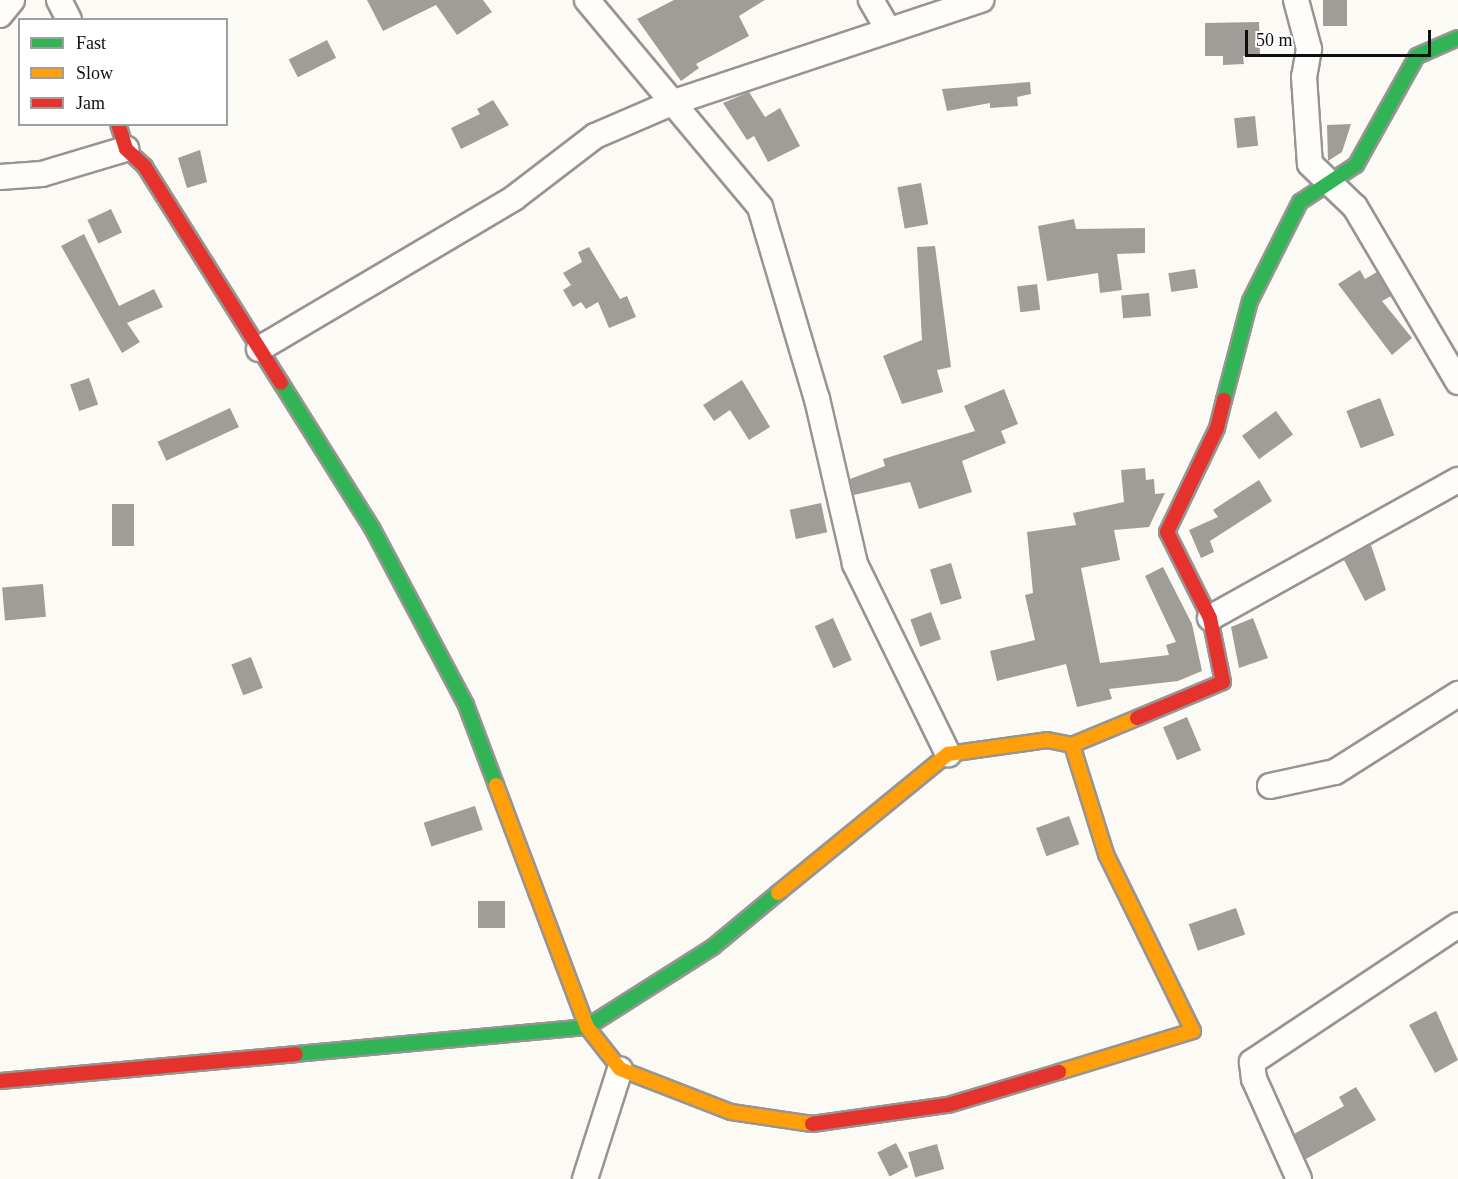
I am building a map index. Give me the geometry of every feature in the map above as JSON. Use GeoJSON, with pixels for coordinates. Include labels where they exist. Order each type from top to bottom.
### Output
{"type":"FeatureCollection","features":[{"type":"Feature","properties":{"kind":"street"},"geometry":{"type":"LineString","coordinates":[[0,15],[12,0]]}},
{"type":"Feature","properties":{"kind":"street"},"geometry":{"type":"LineString","coordinates":[[59,0],[68,18]]}},
{"type":"Feature","properties":{"kind":"street"},"geometry":{"type":"LineString","coordinates":[[587,0],[645,75],[674,102],[760,207],[817,399],[855,564],[948,754]]}},
{"type":"Feature","properties":{"kind":"street"},"geometry":{"type":"LineString","coordinates":[[871,0],[888,30]]}},
{"type":"Feature","properties":{"kind":"street"},"geometry":{"type":"LineString","coordinates":[[259,349],[514,198],[595,136],[674,102],[981,0]]}},
{"type":"Feature","properties":{"kind":"street"},"geometry":{"type":"LineString","coordinates":[[1296,0],[1309,49],[1304,77],[1310,164],[1355,207],[1458,382]]}},
{"type":"Feature","properties":{"kind":"street"},"geometry":{"type":"LineString","coordinates":[[0,1081],[587,1027],[713,947],[948,754],[1047,740],[1072,745],[1223,682],[1210,618],[1167,532],[1217,428],[1250,301],[1299,202],[1356,165],[1417,56],[1458,38]]}},
{"type":"Feature","properties":{"kind":"street"},"geometry":{"type":"LineString","coordinates":[[119,126],[126,149],[145,167],[372,528],[466,705],[587,1027],[620,1069],[731,1112],[820,1125],[948,1105],[1193,1031],[1106,854],[1072,745]]}},
{"type":"Feature","properties":{"kind":"street"},"geometry":{"type":"LineString","coordinates":[[0,177],[42,174],[126,149]]}},
{"type":"Feature","properties":{"kind":"street"},"geometry":{"type":"LineString","coordinates":[[1210,618],[1458,480]]}},
{"type":"Feature","properties":{"kind":"street"},"geometry":{"type":"LineString","coordinates":[[1270,786],[1335,772],[1458,694]]}},
{"type":"Feature","properties":{"kind":"street"},"geometry":{"type":"LineString","coordinates":[[1299,1179],[1254,1080],[1252,1062],[1458,925]]}},
{"type":"Feature","properties":{"kind":"street"},"geometry":{"type":"LineString","coordinates":[[585,1179],[620,1069]]}},
{"type":"Feature","properties":{"kind":"building"},"geometry":{"type":"Polygon","coordinates":[[[367,0],[483,0],[492,12],[457,35],[436,5],[383,31],[367,0]]]}},
{"type":"Feature","properties":{"kind":"building"},"geometry":{"type":"Polygon","coordinates":[[[674,0],[765,0],[739,16],[749,36],[696,64],[699,68],[681,81],[637,19],[674,0]]]}},
{"type":"Feature","properties":{"kind":"building"},"geometry":{"type":"Polygon","coordinates":[[[1323,0],[1347,0],[1347,26],[1323,26],[1323,0]]]}},
{"type":"Feature","properties":{"kind":"building"},"geometry":{"type":"Polygon","coordinates":[[[1259,22],[1260,55],[1243,56],[1244,64],[1223,65],[1223,56],[1205,56],[1205,23],[1259,22]]]}},
{"type":"Feature","properties":{"kind":"building"},"geometry":{"type":"Polygon","coordinates":[[[327,40],[336,58],[298,77],[289,60],[327,40]]]}},
{"type":"Feature","properties":{"kind":"building"},"geometry":{"type":"Polygon","coordinates":[[[1030,82],[1031,94],[1017,97],[1018,106],[990,108],[990,103],[947,111],[942,89],[1030,82]]]}},
{"type":"Feature","properties":{"kind":"building"},"geometry":{"type":"Polygon","coordinates":[[[749,92],[765,117],[780,108],[800,146],[768,162],[754,136],[747,140],[723,103],[749,92]]]}},
{"type":"Feature","properties":{"kind":"building"},"geometry":{"type":"Polygon","coordinates":[[[493,100],[509,125],[461,149],[451,128],[480,114],[477,109],[493,100]]]}},
{"type":"Feature","properties":{"kind":"building"},"geometry":{"type":"Polygon","coordinates":[[[1255,116],[1258,146],[1237,148],[1234,118],[1255,116]]]}},
{"type":"Feature","properties":{"kind":"building"},"geometry":{"type":"Polygon","coordinates":[[[1351,124],[1342,152],[1328,161],[1327,125],[1351,124]]]}},
{"type":"Feature","properties":{"kind":"building"},"geometry":{"type":"Polygon","coordinates":[[[200,150],[207,182],[187,188],[178,158],[200,150]]]}},
{"type":"Feature","properties":{"kind":"building"},"geometry":{"type":"Polygon","coordinates":[[[921,183],[928,224],[905,229],[897,187],[921,183]]]}},
{"type":"Feature","properties":{"kind":"building"},"geometry":{"type":"Polygon","coordinates":[[[111,209],[122,233],[98,244],[87,220],[111,209]]]}},
{"type":"Feature","properties":{"kind":"building"},"geometry":{"type":"Polygon","coordinates":[[[1074,219],[1076,229],[1145,228],[1145,253],[1117,254],[1122,290],[1100,293],[1098,273],[1047,281],[1038,226],[1074,219]]]}},
{"type":"Feature","properties":{"kind":"building"},"geometry":{"type":"Polygon","coordinates":[[[84,234],[119,306],[154,289],[163,307],[127,323],[140,342],[122,353],[61,246],[84,234]]]}},
{"type":"Feature","properties":{"kind":"building"},"geometry":{"type":"Polygon","coordinates":[[[935,246],[951,367],[937,370],[943,392],[902,404],[883,356],[922,340],[917,247],[935,246]]]}},
{"type":"Feature","properties":{"kind":"building"},"geometry":{"type":"Polygon","coordinates":[[[589,247],[620,299],[627,296],[636,317],[609,328],[598,302],[586,309],[581,302],[573,307],[563,290],[571,285],[563,273],[582,262],[578,252],[589,247]]]}},
{"type":"Feature","properties":{"kind":"building"},"geometry":{"type":"Polygon","coordinates":[[[1195,269],[1198,288],[1171,292],[1168,273],[1195,269]]]}},
{"type":"Feature","properties":{"kind":"building"},"geometry":{"type":"Polygon","coordinates":[[[1360,270],[1365,279],[1377,272],[1391,296],[1382,301],[1412,338],[1392,355],[1338,284],[1360,270]]]}},
{"type":"Feature","properties":{"kind":"building"},"geometry":{"type":"Polygon","coordinates":[[[1037,284],[1040,310],[1020,312],[1017,286],[1037,284]]]}},
{"type":"Feature","properties":{"kind":"building"},"geometry":{"type":"Polygon","coordinates":[[[1149,293],[1151,316],[1123,318],[1121,295],[1149,293]]]}},
{"type":"Feature","properties":{"kind":"building"},"geometry":{"type":"Polygon","coordinates":[[[89,378],[98,404],[79,411],[70,385],[89,378]]]}},
{"type":"Feature","properties":{"kind":"building"},"geometry":{"type":"Polygon","coordinates":[[[742,380],[770,427],[749,440],[730,410],[714,421],[703,405],[742,380]]]}},
{"type":"Feature","properties":{"kind":"building"},"geometry":{"type":"Polygon","coordinates":[[[1004,389],[1018,424],[1001,431],[1006,443],[962,461],[972,492],[919,509],[910,482],[854,495],[850,479],[885,466],[883,459],[975,431],[964,406],[1004,389]]]}},
{"type":"Feature","properties":{"kind":"building"},"geometry":{"type":"Polygon","coordinates":[[[1380,398],[1394,435],[1361,448],[1346,411],[1380,398]]]}},
{"type":"Feature","properties":{"kind":"building"},"geometry":{"type":"Polygon","coordinates":[[[230,408],[239,427],[166,461],[157,442],[230,408]]]}},
{"type":"Feature","properties":{"kind":"building"},"geometry":{"type":"Polygon","coordinates":[[[1276,411],[1293,434],[1259,459],[1242,436],[1276,411]]]}},
{"type":"Feature","properties":{"kind":"building"},"geometry":{"type":"Polygon","coordinates":[[[1145,468],[1146,480],[1154,479],[1155,494],[1165,493],[1149,527],[1114,530],[1120,560],[1081,568],[1100,663],[1169,655],[1166,645],[1176,642],[1145,576],[1163,567],[1192,624],[1202,671],[1178,681],[1109,689],[1112,699],[1077,707],[1066,664],[997,681],[990,651],[1035,640],[1025,595],[1033,593],[1027,532],[1076,525],[1073,513],[1124,502],[1121,470],[1145,468]]]}},
{"type":"Feature","properties":{"kind":"building"},"geometry":{"type":"Polygon","coordinates":[[[1259,480],[1272,501],[1210,541],[1214,552],[1201,558],[1189,530],[1218,517],[1213,510],[1259,480]]]}},
{"type":"Feature","properties":{"kind":"building"},"geometry":{"type":"Polygon","coordinates":[[[821,503],[827,532],[796,539],[790,510],[821,503]]]}},
{"type":"Feature","properties":{"kind":"building"},"geometry":{"type":"Polygon","coordinates":[[[112,504],[134,504],[134,546],[112,546],[112,504]]]}},
{"type":"Feature","properties":{"kind":"building"},"geometry":{"type":"Polygon","coordinates":[[[1371,545],[1386,590],[1365,601],[1344,560],[1371,545]]]}},
{"type":"Feature","properties":{"kind":"building"},"geometry":{"type":"Polygon","coordinates":[[[951,563],[962,598],[941,605],[930,569],[951,563]]]}},
{"type":"Feature","properties":{"kind":"building"},"geometry":{"type":"Polygon","coordinates":[[[43,584],[46,617],[5,620],[2,588],[43,584]]]}},
{"type":"Feature","properties":{"kind":"building"},"geometry":{"type":"Polygon","coordinates":[[[931,612],[941,639],[920,647],[910,620],[931,612]]]}},
{"type":"Feature","properties":{"kind":"building"},"geometry":{"type":"Polygon","coordinates":[[[833,618],[852,660],[833,668],[815,626],[833,618]]]}},
{"type":"Feature","properties":{"kind":"building"},"geometry":{"type":"Polygon","coordinates":[[[1253,618],[1268,658],[1239,668],[1231,627],[1253,618]]]}},
{"type":"Feature","properties":{"kind":"building"},"geometry":{"type":"Polygon","coordinates":[[[251,657],[263,688],[243,695],[231,665],[251,657]]]}},
{"type":"Feature","properties":{"kind":"building"},"geometry":{"type":"Polygon","coordinates":[[[1187,717],[1201,750],[1177,760],[1163,727],[1187,717]]]}},
{"type":"Feature","properties":{"kind":"building"},"geometry":{"type":"Polygon","coordinates":[[[475,806],[483,830],[431,846],[424,823],[475,806]]]}},
{"type":"Feature","properties":{"kind":"building"},"geometry":{"type":"Polygon","coordinates":[[[1069,816],[1079,844],[1046,856],[1036,828],[1069,816]]]}},
{"type":"Feature","properties":{"kind":"building"},"geometry":{"type":"Polygon","coordinates":[[[478,901],[505,901],[505,928],[478,928],[478,901]]]}},
{"type":"Feature","properties":{"kind":"building"},"geometry":{"type":"Polygon","coordinates":[[[1236,908],[1245,934],[1198,951],[1189,924],[1236,908]]]}},
{"type":"Feature","properties":{"kind":"building"},"geometry":{"type":"Polygon","coordinates":[[[1436,1011],[1458,1060],[1435,1073],[1409,1025],[1436,1011]]]}},
{"type":"Feature","properties":{"kind":"building"},"geometry":{"type":"Polygon","coordinates":[[[1356,1087],[1376,1120],[1306,1159],[1294,1134],[1344,1106],[1339,1097],[1356,1087]]]}},
{"type":"Feature","properties":{"kind":"building"},"geometry":{"type":"Polygon","coordinates":[[[896,1143],[908,1167],[890,1177],[877,1153],[896,1143]]]}},
{"type":"Feature","properties":{"kind":"building"},"geometry":{"type":"Polygon","coordinates":[[[937,1144],[944,1169],[915,1177],[908,1152],[937,1144]]]}},
{"type":"Feature","properties":{"kind":"traffic: fast"},"geometry":{"type":"LineString","coordinates":[[1224,400],[1250,301],[1300,202],[1356,165],[1417,56],[1458,38]]}},
{"type":"Feature","properties":{"kind":"traffic: fast"},"geometry":{"type":"LineString","coordinates":[[281,383],[372,528],[466,705],[496,785]]}},
{"type":"Feature","properties":{"kind":"traffic: fast"},"geometry":{"type":"LineString","coordinates":[[296,1054],[587,1027],[713,947],[778,893]]}},
{"type":"Feature","properties":{"kind":"traffic: slow"},"geometry":{"type":"LineString","coordinates":[[778,893],[948,754],[1047,740],[1072,745],[1137,718]]}},
{"type":"Feature","properties":{"kind":"traffic: slow"},"geometry":{"type":"LineString","coordinates":[[1059,1072],[1193,1031],[1106,854],[1072,745]]}},
{"type":"Feature","properties":{"kind":"traffic: slow"},"geometry":{"type":"LineString","coordinates":[[496,785],[587,1027],[620,1069],[731,1112],[812,1124]]}},
{"type":"Feature","properties":{"kind":"traffic: jam"},"geometry":{"type":"LineString","coordinates":[[119,126],[126,149],[145,167],[281,383]]}},
{"type":"Feature","properties":{"kind":"traffic: jam"},"geometry":{"type":"LineString","coordinates":[[1137,718],[1223,682],[1210,618],[1167,532],[1217,428],[1224,400]]}},
{"type":"Feature","properties":{"kind":"traffic: jam"},"geometry":{"type":"LineString","coordinates":[[0,1081],[296,1054]]}},
{"type":"Feature","properties":{"kind":"traffic: jam"},"geometry":{"type":"LineString","coordinates":[[812,1124],[948,1105],[1059,1072]]}}]}
